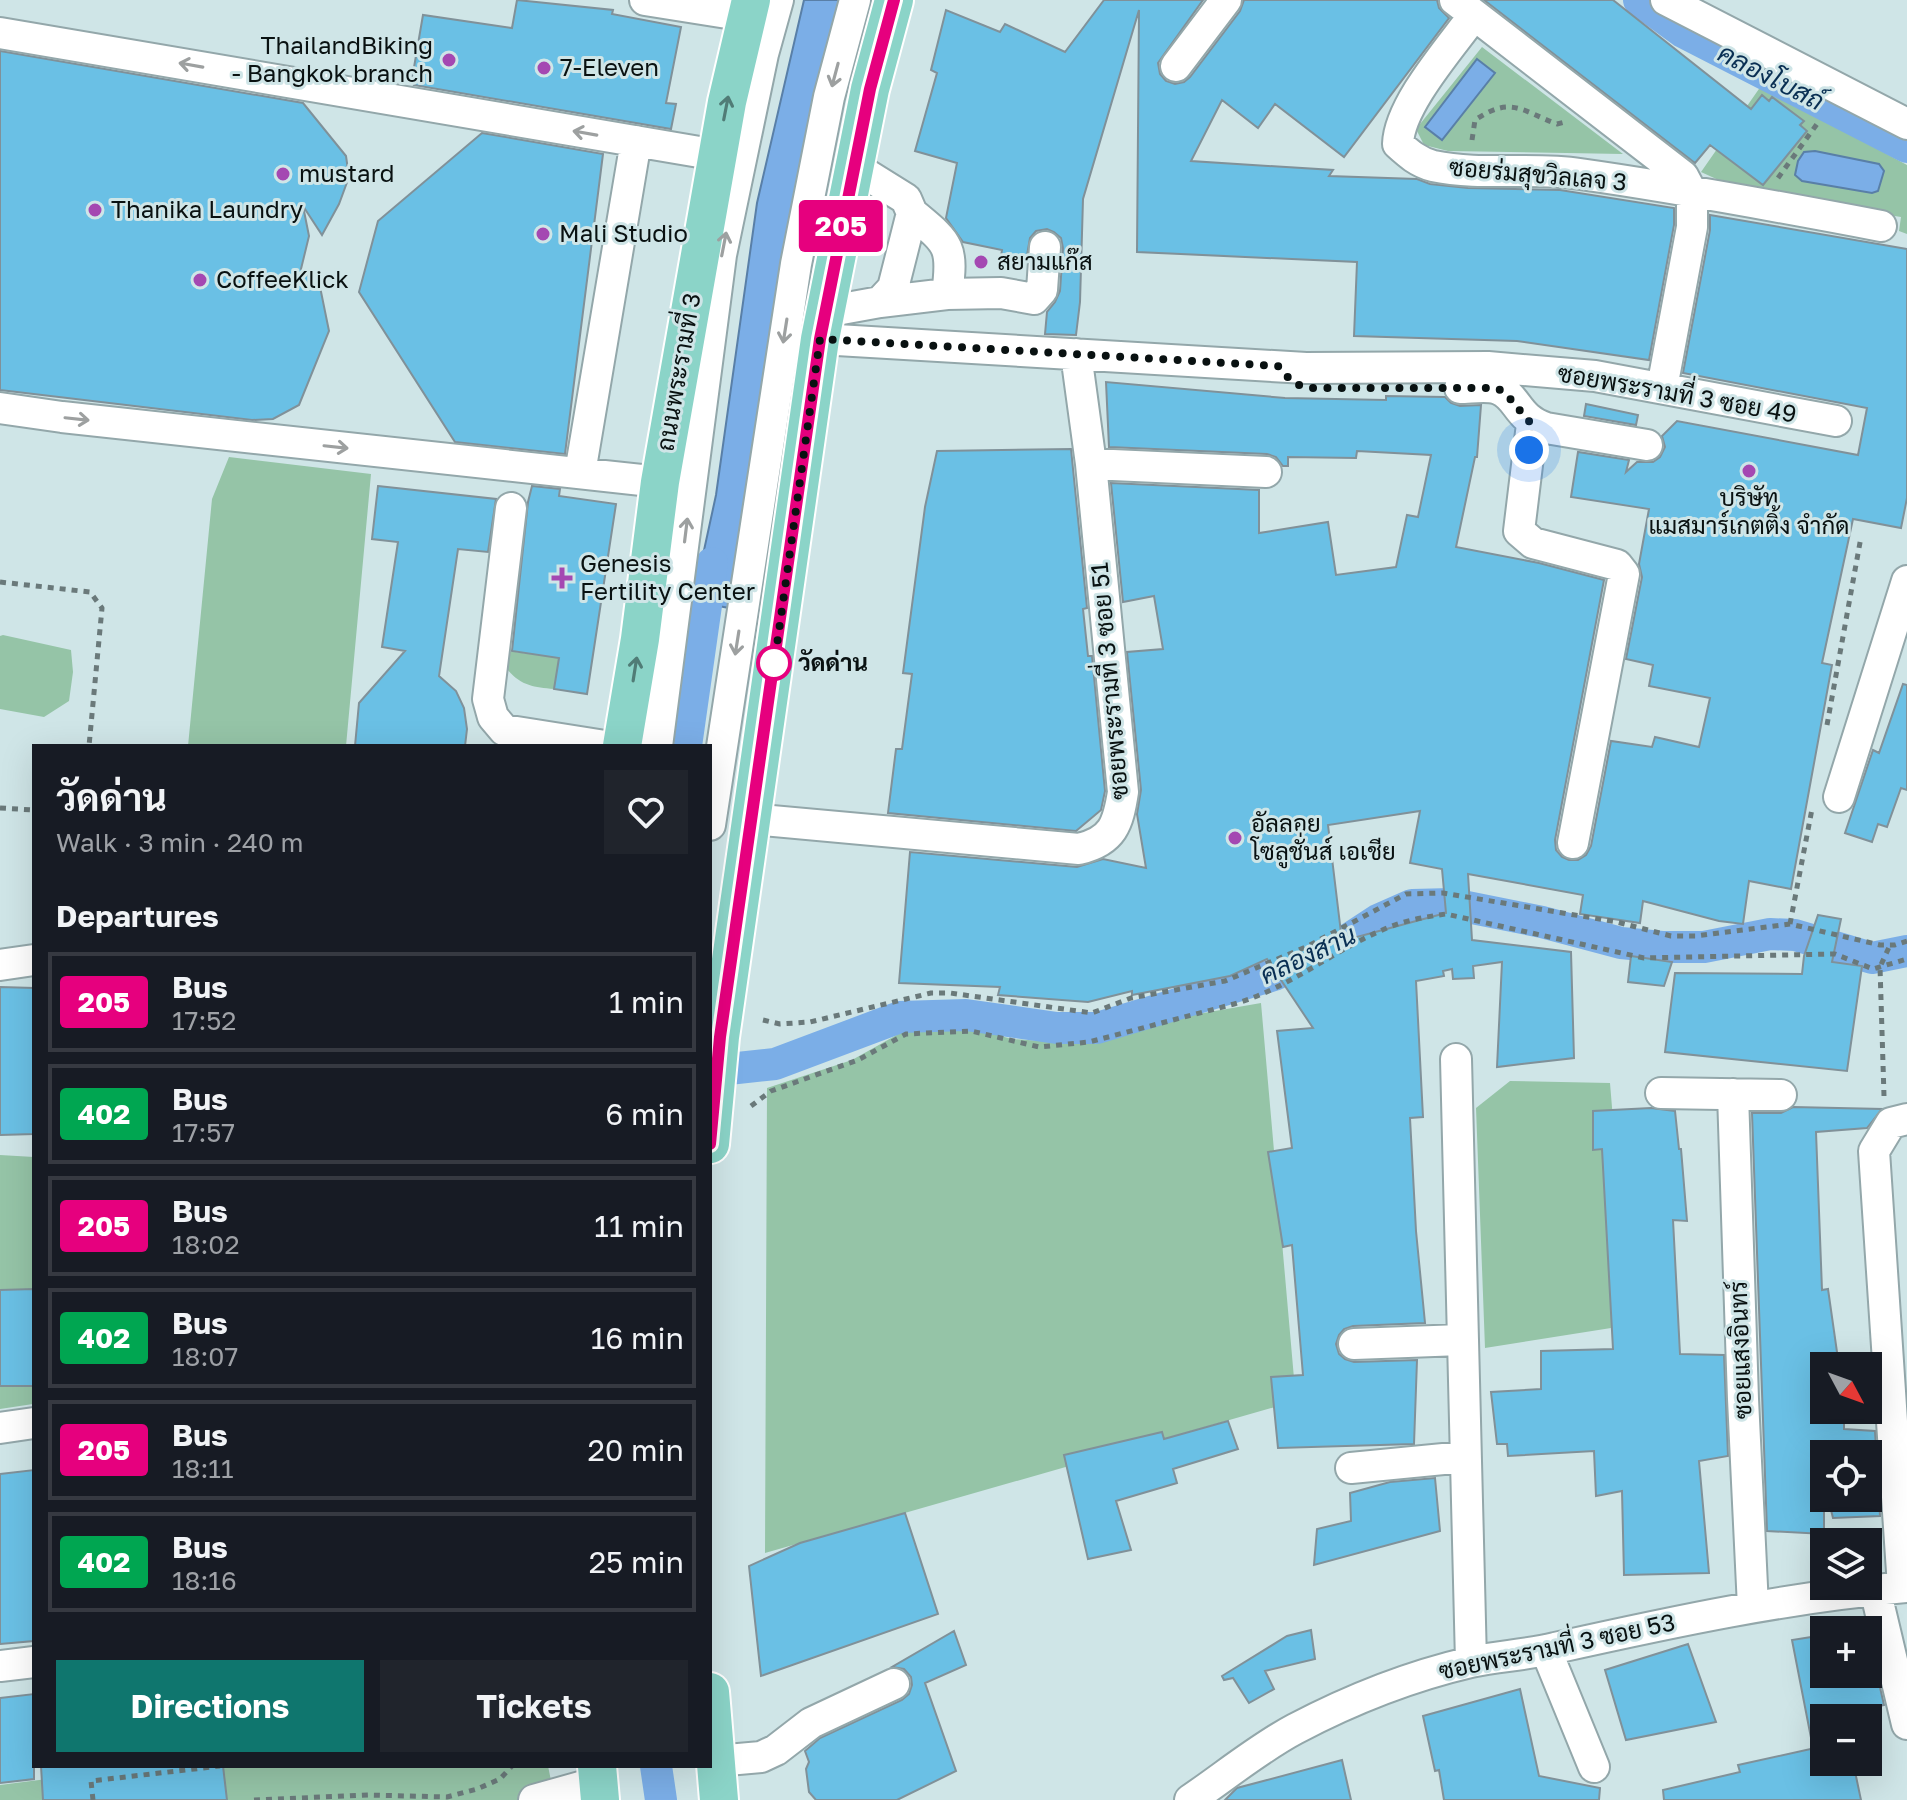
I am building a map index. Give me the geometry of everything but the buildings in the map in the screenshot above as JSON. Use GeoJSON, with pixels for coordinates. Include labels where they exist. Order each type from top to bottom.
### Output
{"type":"FeatureCollection","features":[{"type":"Feature","properties":{"kind":"main road"},"geometry":{"type":"LineString","coordinates":[[712,1116],[720,1037],[822,325],[870,89],[894,0]]}},
{"type":"Feature","properties":{"kind":"main road","name":"ถนนพระรามที่ 3"},"geometry":{"type":"LineString","coordinates":[[622,744],[640,639],[660,482],[717,155],[759,5]]}},
{"type":"Feature","properties":{"kind":"main road"},"geometry":{"type":"LineString","coordinates":[[712,1715],[719,1800]]}},
{"type":"Feature","properties":{"kind":"street"},"geometry":{"type":"LineString","coordinates":[[645,0],[759,5],[763,54],[721,255],[657,744]]}},
{"type":"Feature","properties":{"kind":"street"},"geometry":{"type":"LineString","coordinates":[[712,812],[796,264],[829,97],[855,0]]}},
{"type":"Feature","properties":{"kind":"street"},"geometry":{"type":"LineString","coordinates":[[1176,66],[1226,0]]}},
{"type":"Feature","properties":{"kind":"street"},"geometry":{"type":"LineString","coordinates":[[1666,0],[1907,124]]}},
{"type":"Feature","properties":{"kind":"street","name":"ซอยร่มสุขวิลเลจ 3"},"geometry":{"type":"LineString","coordinates":[[1692,193],[1683,176],[1465,7],[1398,129],[1398,144],[1412,158],[1431,165],[1473,170],[1577,173],[1881,226]]}},
{"type":"Feature","properties":{"kind":"street"},"geometry":{"type":"LineString","coordinates":[[0,33],[717,155]]}},
{"type":"Feature","properties":{"kind":"street"},"geometry":{"type":"LineString","coordinates":[[580,473],[636,141]]}},
{"type":"Feature","properties":{"kind":"street"},"geometry":{"type":"LineString","coordinates":[[853,166],[906,199],[912,213],[942,238],[950,253],[947,294]]}},
{"type":"Feature","properties":{"kind":"street"},"geometry":{"type":"LineString","coordinates":[[1662,388],[1692,227],[1692,193]]}},
{"type":"Feature","properties":{"kind":"street"},"geometry":{"type":"LineString","coordinates":[[880,302],[893,288],[912,213]]}},
{"type":"Feature","properties":{"kind":"street"},"geometry":{"type":"LineString","coordinates":[[822,325],[880,302],[947,294],[1001,293],[1034,299],[1042,290],[1045,247]]}},
{"type":"Feature","properties":{"kind":"street","name":"ซอยพระรามที่ 3 ซอย 49"},"geometry":{"type":"LineString","coordinates":[[822,325],[1076,354],[1306,368],[1488,367],[1595,376],[1836,421]]}},
{"type":"Feature","properties":{"kind":"street","name":"ซอยพระรามที่ 3 ซอย 51"},"geometry":{"type":"LineString","coordinates":[[751,819],[1079,849],[1094,845],[1109,835],[1120,815],[1123,792],[1091,464],[1076,354]]}},
{"type":"Feature","properties":{"kind":"street"},"geometry":{"type":"LineString","coordinates":[[1278,366],[1293,383],[1309,388],[1497,388],[1511,397],[1521,414],[1532,424],[1647,445]]}},
{"type":"Feature","properties":{"kind":"street"},"geometry":{"type":"LineString","coordinates":[[0,408],[660,482]]}},
{"type":"Feature","properties":{"kind":"street"},"geometry":{"type":"LineString","coordinates":[[1532,424],[1519,531],[1533,543],[1617,565],[1624,574],[1573,843]]}},
{"type":"Feature","properties":{"kind":"street"},"geometry":{"type":"LineString","coordinates":[[1091,464],[1266,472]]}},
{"type":"Feature","properties":{"kind":"street"},"geometry":{"type":"LineString","coordinates":[[511,508],[488,699],[493,717],[504,730],[592,744]]}},
{"type":"Feature","properties":{"kind":"street"},"geometry":{"type":"LineString","coordinates":[[1839,797],[1907,581]]}},
{"type":"Feature","properties":{"kind":"street"},"geometry":{"type":"LineString","coordinates":[[0,965],[32,960]]}},
{"type":"Feature","properties":{"kind":"street"},"geometry":{"type":"LineString","coordinates":[[1456,1059],[1471,1662]]}},
{"type":"Feature","properties":{"kind":"street"},"geometry":{"type":"LineString","coordinates":[[1661,1093],[1781,1095]]}},
{"type":"Feature","properties":{"kind":"street","name":"ซอยแสงอินทร์"},"geometry":{"type":"LineString","coordinates":[[1733,1094],[1753,1607]]}},
{"type":"Feature","properties":{"kind":"street"},"geometry":{"type":"LineString","coordinates":[[1895,1126],[1874,1151],[1894,1267],[1895,1588],[1907,1724]]}},
{"type":"Feature","properties":{"kind":"street"},"geometry":{"type":"LineString","coordinates":[[1354,1344],[1461,1340]]}},
{"type":"Feature","properties":{"kind":"street"},"geometry":{"type":"LineString","coordinates":[[0,1428],[32,1423]]}},
{"type":"Feature","properties":{"kind":"street"},"geometry":{"type":"LineString","coordinates":[[1351,1468],[1464,1457]]}},
{"type":"Feature","properties":{"kind":"street","name":"ซอยพระรามที่ 3 ซอย 53"},"geometry":{"type":"LineString","coordinates":[[1190,1800],[1293,1730],[1387,1688],[1471,1662],[1546,1650],[1687,1618],[1831,1593],[1895,1588]]}},
{"type":"Feature","properties":{"kind":"street"},"geometry":{"type":"LineString","coordinates":[[1546,1650],[1594,1767]]}},
{"type":"Feature","properties":{"kind":"street"},"geometry":{"type":"LineString","coordinates":[[0,1666],[32,1662]]}},
{"type":"Feature","properties":{"kind":"street"},"geometry":{"type":"LineString","coordinates":[[0,1686],[32,1682]]}},
{"type":"Feature","properties":{"kind":"street"},"geometry":{"type":"LineString","coordinates":[[716,1761],[761,1757],[776,1750],[811,1723],[894,1684]]}},
{"type":"Feature","properties":{"kind":"street"},"geometry":{"type":"LineString","coordinates":[[534,1800],[599,1783]]}},
{"type":"Feature","properties":{"kind":"path"},"geometry":{"type":"LineString","coordinates":[[1473,170],[1475,120],[1495,107],[1512,106],[1557,124],[1571,121],[1592,105]]}},
{"type":"Feature","properties":{"kind":"path"},"geometry":{"type":"LineString","coordinates":[[1777,180],[1817,124]]}},
{"type":"Feature","properties":{"kind":"path"},"geometry":{"type":"LineString","coordinates":[[0,582],[90,592],[102,608],[89,744]]}},
{"type":"Feature","properties":{"kind":"path"},"geometry":{"type":"LineString","coordinates":[[0,808],[32,810]]}},
{"type":"Feature","properties":{"kind":"path"},"geometry":{"type":"LineString","coordinates":[[763,1020],[780,1024],[810,1022],[931,993],[1092,1013],[1131,998],[1225,981],[1306,947],[1406,894],[1443,893],[1617,922],[1671,936],[1696,936],[1790,924],[1889,946],[1907,941]]}},
{"type":"Feature","properties":{"kind":"path"},"geometry":{"type":"LineString","coordinates":[[751,1106],[771,1091],[858,1060],[906,1034],[971,1031],[1039,1047],[1089,1042],[1234,1004],[1257,997],[1380,930],[1418,918],[1446,914],[1644,958],[1835,954],[1873,969],[1907,959]]}},
{"type":"Feature","properties":{"kind":"path"},"geometry":{"type":"LineString","coordinates":[[1889,946],[1881,966],[1895,1126]]}},
{"type":"Feature","properties":{"kind":"path"},"geometry":{"type":"LineString","coordinates":[[93,1800],[91,1781],[203,1768]]}},
{"type":"Feature","properties":{"kind":"path"},"geometry":{"type":"LineString","coordinates":[[254,1800],[368,1795],[447,1797],[500,1779],[510,1768]]}},
{"type":"Feature","properties":{"kind":"green space"},"geometry":{"type":"Polygon","coordinates":[[[1482,47],[1623,154],[1448,151],[1424,145],[1416,129],[1482,47]]]}},
{"type":"Feature","properties":{"kind":"green space"},"geometry":{"type":"Polygon","coordinates":[[[1761,86],[1907,165],[1907,234],[1899,231],[1901,217],[1747,193],[1701,172],[1761,86]]]}},
{"type":"Feature","properties":{"kind":"green space"},"geometry":{"type":"Polygon","coordinates":[[[229,457],[371,474],[346,744],[188,744],[212,499],[229,457]]]}},
{"type":"Feature","properties":{"kind":"green space"},"geometry":{"type":"Polygon","coordinates":[[[0,636],[71,650],[73,672],[69,701],[44,717],[0,709],[0,636]]]}},
{"type":"Feature","properties":{"kind":"green space"},"geometry":{"type":"Polygon","coordinates":[[[508,651],[559,658],[554,689],[517,679],[507,669],[508,651]]]}},
{"type":"Feature","properties":{"kind":"green space"},"geometry":{"type":"Polygon","coordinates":[[[1261,1003],[1296,1401],[765,1553],[767,1088],[852,1060],[902,1032],[971,1028],[1012,1039],[1073,1043],[1175,1018],[1261,1003]]]}},
{"type":"Feature","properties":{"kind":"green space"},"geometry":{"type":"Polygon","coordinates":[[[1510,1081],[1610,1083],[1630,1325],[1485,1348],[1476,1108],[1510,1081]]]}},
{"type":"Feature","properties":{"kind":"green space"},"geometry":{"type":"Polygon","coordinates":[[[0,1155],[32,1157],[32,1404],[0,1409],[0,1155]]]}},
{"type":"Feature","properties":{"kind":"green space"},"geometry":{"type":"Polygon","coordinates":[[[133,1768],[548,1768],[555,1800],[0,1800],[0,1785],[133,1768]]]}},
{"type":"Feature","properties":{"kind":"water"},"geometry":{"type":"Polygon","coordinates":[[[804,0],[839,0],[814,109],[729,608],[693,601],[716,495],[757,203],[804,0]]]}},
{"type":"Feature","properties":{"kind":"water"},"geometry":{"type":"Polygon","coordinates":[[[1477,59],[1495,73],[1442,140],[1425,127],[1477,59]]]}},
{"type":"Feature","properties":{"kind":"water"},"geometry":{"type":"Polygon","coordinates":[[[1815,151],[1879,164],[1884,171],[1878,191],[1872,193],[1802,181],[1795,175],[1798,161],[1804,152],[1815,151]]]}},
{"type":"Feature","properties":{"kind":"waterway","name":"คลองโบสถ์"},"geometry":{"type":"LineString","coordinates":[[1639,0],[1683,32],[1907,147]]}},
{"type":"Feature","properties":{"kind":"waterway"},"geometry":{"type":"LineString","coordinates":[[686,744],[712,563]]}},
{"type":"Feature","properties":{"kind":"waterway","name":"คลองสาน"},"geometry":{"type":"LineString","coordinates":[[712,1071],[775,1064],[900,1017],[966,1015],[1057,1028],[1097,1028],[1274,975],[1412,905],[1452,904],[1542,922],[1621,943],[1662,947],[1704,947],[1770,934],[1795,935],[1872,958],[1907,951]]}},
{"type":"Feature","properties":{"kind":"waterway"},"geometry":{"type":"LineString","coordinates":[[656,1768],[661,1800]]}},
{"type":"Feature","properties":{"kind":"bus line","name":"205"},"geometry":{"type":"LineString","coordinates":[[712,1108],[820,339],[870,89],[894,0]]}},
{"type":"Feature","properties":{"kind":"place","name":"ThailandBiking - Bangkok branch"},"geometry":{"type":"Point","coordinates":[449,60]}},
{"type":"Feature","properties":{"kind":"place","name":"7-Eleven"},"geometry":{"type":"Point","coordinates":[544,68]}},
{"type":"Feature","properties":{"kind":"place","name":"mustard"},"geometry":{"type":"Point","coordinates":[283,174]}},
{"type":"Feature","properties":{"kind":"place","name":"Thanika Laundry"},"geometry":{"type":"Point","coordinates":[95,210]}},
{"type":"Feature","properties":{"kind":"place","name":"Mali Studio"},"geometry":{"type":"Point","coordinates":[543,234]}},
{"type":"Feature","properties":{"kind":"place","name":"สยามแก๊ส"},"geometry":{"type":"Point","coordinates":[981,262]}},
{"type":"Feature","properties":{"kind":"place","name":"CoffeeKlick"},"geometry":{"type":"Point","coordinates":[200,280]}},
{"type":"Feature","properties":{"kind":"place","name":"บริษัท แมสมาร์เกตติ้ง จำกัด"},"geometry":{"type":"Point","coordinates":[1749,471]}},
{"type":"Feature","properties":{"kind":"place","name":"Genesis Fertility Center"},"geometry":{"type":"Point","coordinates":[562,578]}},
{"type":"Feature","properties":{"kind":"place","name":"วัดด่าน"},"geometry":{"type":"Point","coordinates":[774,663]}},
{"type":"Feature","properties":{"kind":"place","name":"อัลลอย โซลูชั่นส์ เอเชีย"},"geometry":{"type":"Point","coordinates":[1235,838]}},
{"type":"Feature","properties":{"kind":"route"},"geometry":{"type":"LineString","coordinates":[[774,663],[773,673],[820,339],[1278,366],[1293,383],[1309,388],[1497,388],[1511,397],[1521,414],[1532,424],[1529,450]]}}]}
